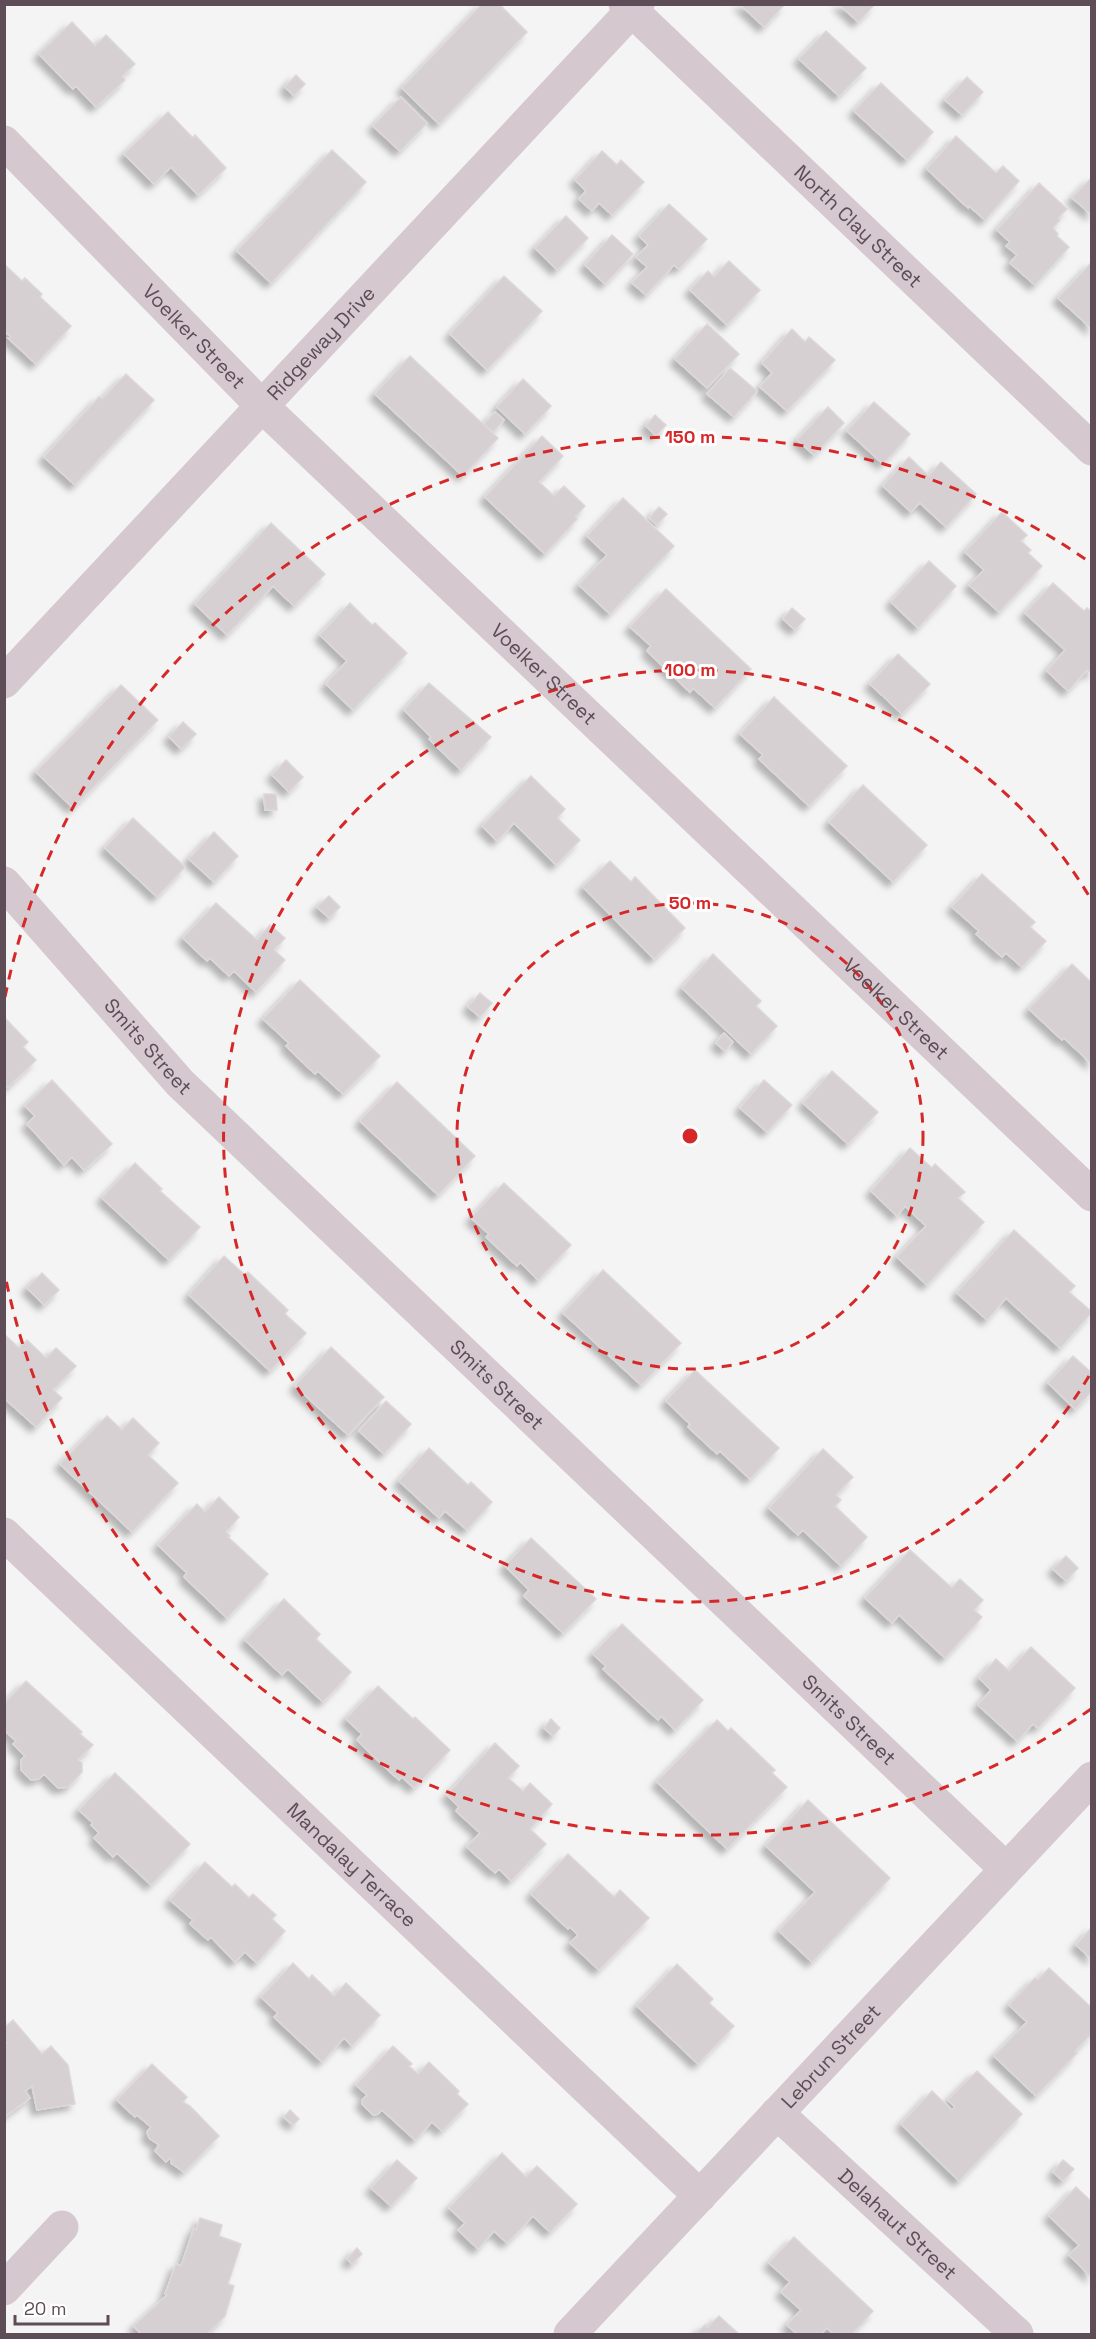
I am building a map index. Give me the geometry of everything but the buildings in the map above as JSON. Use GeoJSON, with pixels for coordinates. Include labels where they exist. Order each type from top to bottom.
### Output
{"type":"FeatureCollection","features":[{"type":"Feature","properties":{"kind":"street","name":"Ridgeway Drive"},"geometry":{"type":"LineString","coordinates":[[4,682],[631,7]]}},
{"type":"Feature","properties":{"kind":"street","name":"North Clay Street"},"geometry":{"type":"LineString","coordinates":[[631,7],[1092,449]]}},
{"type":"Feature","properties":{"kind":"street","name":"Voelker Street"},"geometry":{"type":"LineString","coordinates":[[4,142],[262,406],[1092,1195]]}},
{"type":"Feature","properties":{"kind":"street","name":"Smits Street"},"geometry":{"type":"LineString","coordinates":[[4,883],[180,1083],[1006,1869]]}},
{"type":"Feature","properties":{"kind":"street","name":"Mandalay Terrace"},"geometry":{"type":"LineString","coordinates":[[4,1534],[700,2196]]}},
{"type":"Feature","properties":{"kind":"street","name":"Lebrun Street"},"geometry":{"type":"LineString","coordinates":[[570,2334],[1092,1778]]}},
{"type":"Feature","properties":{"kind":"street","name":"Delahaut Street"},"geometry":{"type":"LineString","coordinates":[[777,2113],[1017,2334]]}},
{"type":"Feature","properties":{"kind":"street"},"geometry":{"type":"LineString","coordinates":[[4,2289],[62,2227]]}}]}
